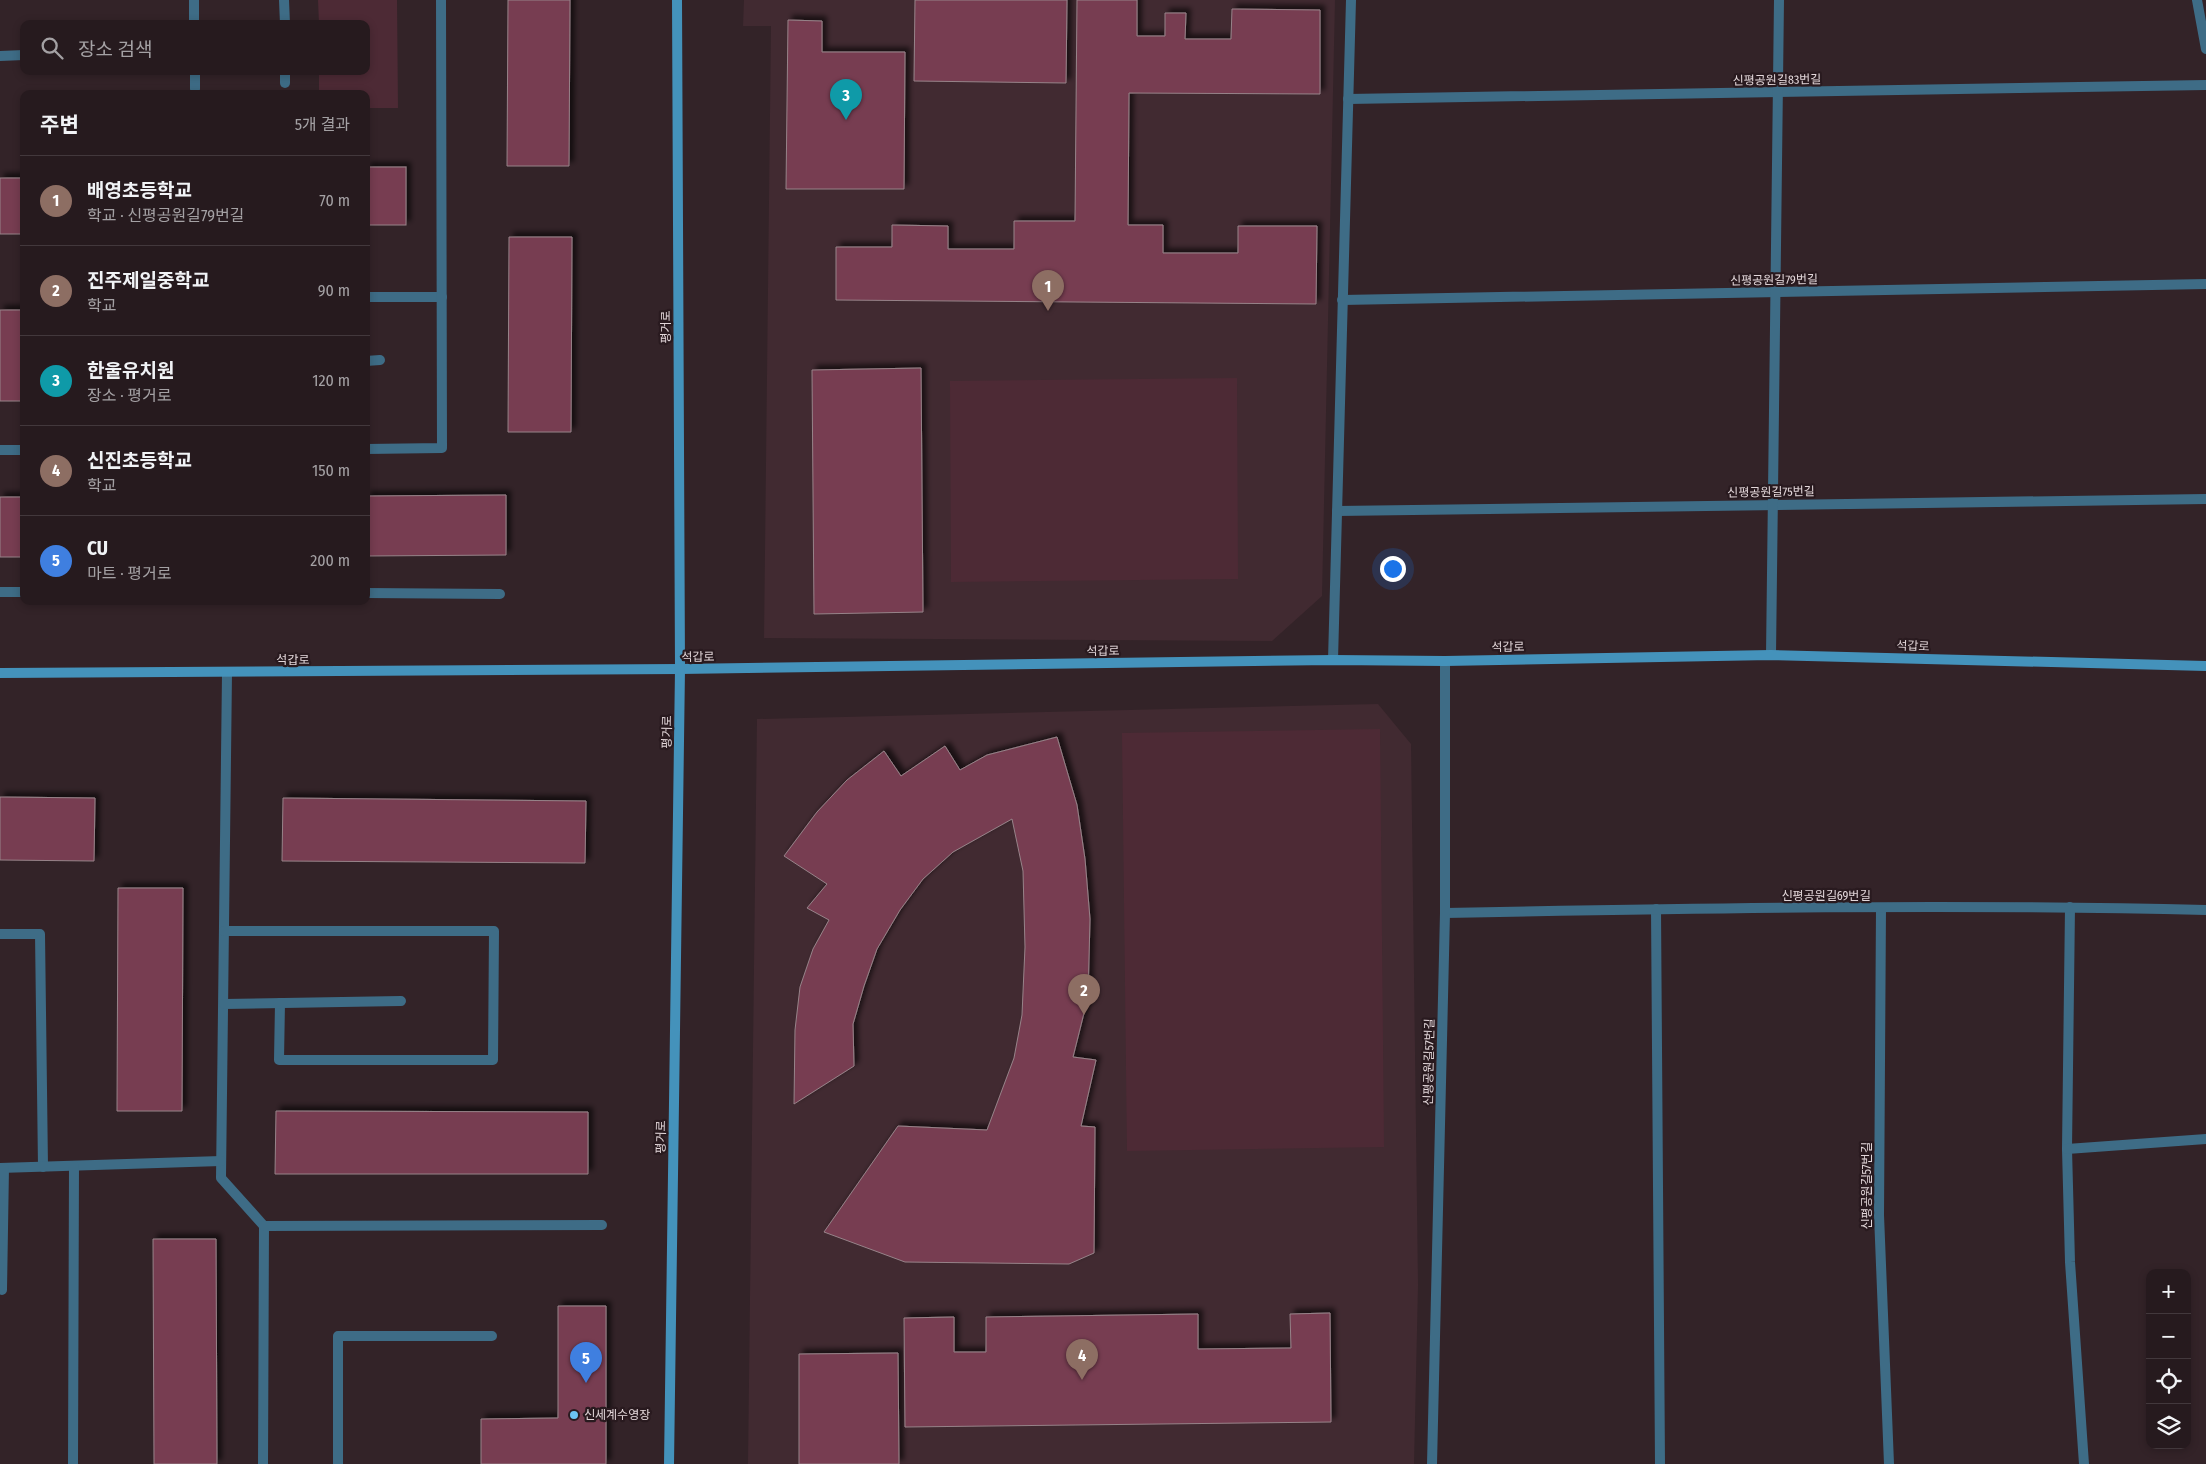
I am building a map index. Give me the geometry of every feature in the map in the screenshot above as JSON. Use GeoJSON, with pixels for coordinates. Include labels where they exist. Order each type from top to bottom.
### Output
{"type":"FeatureCollection","features":[{"type":"Feature","properties":{"kind":"street"},"geometry":{"type":"LineString","coordinates":[[194,0],[194,20]]}},
{"type":"Feature","properties":{"kind":"street"},"geometry":{"type":"LineString","coordinates":[[284,0],[284,20]]}},
{"type":"Feature","properties":{"kind":"street"},"geometry":{"type":"LineString","coordinates":[[370,448],[442,448],[441,0]]}},
{"type":"Feature","properties":{"kind":"street","name":"평거로"},"geometry":{"type":"LineString","coordinates":[[670,1464],[680,670],[677,0]]}},
{"type":"Feature","properties":{"kind":"street"},"geometry":{"type":"LineString","coordinates":[[1333,660],[1351,0]]}},
{"type":"Feature","properties":{"kind":"street"},"geometry":{"type":"LineString","coordinates":[[1771,655],[1779,0]]}},
{"type":"Feature","properties":{"kind":"street"},"geometry":{"type":"LineString","coordinates":[[2197,0],[2206,49]]}},
{"type":"Feature","properties":{"kind":"street"},"geometry":{"type":"LineString","coordinates":[[0,56],[20,55]]}},
{"type":"Feature","properties":{"kind":"street"},"geometry":{"type":"LineString","coordinates":[[195,75],[195,89]]}},
{"type":"Feature","properties":{"kind":"street"},"geometry":{"type":"LineString","coordinates":[[285,75],[285,83]]}},
{"type":"Feature","properties":{"kind":"street","name":"신평공원길83번길"},"geometry":{"type":"LineString","coordinates":[[1348,99],[2206,85]]}},
{"type":"Feature","properties":{"kind":"street","name":"신평공원길79번길"},"geometry":{"type":"LineString","coordinates":[[1342,300],[2206,284]]}},
{"type":"Feature","properties":{"kind":"street"},"geometry":{"type":"LineString","coordinates":[[370,297],[442,298]]}},
{"type":"Feature","properties":{"kind":"street"},"geometry":{"type":"LineString","coordinates":[[370,360],[380,360]]}},
{"type":"Feature","properties":{"kind":"street"},"geometry":{"type":"LineString","coordinates":[[0,450],[20,450]]}},
{"type":"Feature","properties":{"kind":"street","name":"신평공원길75번길"},"geometry":{"type":"LineString","coordinates":[[1337,511],[2206,499]]}},
{"type":"Feature","properties":{"kind":"street"},"geometry":{"type":"LineString","coordinates":[[0,592],[20,592]]}},
{"type":"Feature","properties":{"kind":"street"},"geometry":{"type":"LineString","coordinates":[[370,593],[500,594]]}},
{"type":"Feature","properties":{"kind":"street","name":"석갑로"},"geometry":{"type":"LineString","coordinates":[[0,673],[680,670],[1333,660],[1445,661],[1771,655],[2206,666]]}},
{"type":"Feature","properties":{"kind":"street","name":"신평공원길57번길"},"geometry":{"type":"LineString","coordinates":[[1432,1464],[1445,913],[1445,661]]}},
{"type":"Feature","properties":{"kind":"street"},"geometry":{"type":"LineString","coordinates":[[227,673],[221,1178],[264,1226],[263,1464]]}},
{"type":"Feature","properties":{"kind":"street"},"geometry":{"type":"LineString","coordinates":[[2070,906],[2067,1149],[2070,1262],[2084,1464]]}},
{"type":"Feature","properties":{"kind":"street","name":"신평공원길69번길"},"geometry":{"type":"LineString","coordinates":[[1445,913],[1656,909],[2070,906],[2206,910]]}},
{"type":"Feature","properties":{"kind":"street","name":"신평공원길57번길"},"geometry":{"type":"LineString","coordinates":[[1881,908],[1879,1215],[1889,1464]]}},
{"type":"Feature","properties":{"kind":"street"},"geometry":{"type":"LineString","coordinates":[[1656,909],[1660,1464]]}},
{"type":"Feature","properties":{"kind":"street"},"geometry":{"type":"LineString","coordinates":[[224,932],[494,931],[493,1060],[279,1060],[280,1003]]}},
{"type":"Feature","properties":{"kind":"street"},"geometry":{"type":"LineString","coordinates":[[0,934],[40,934],[43,1166]]}},
{"type":"Feature","properties":{"kind":"street"},"geometry":{"type":"LineString","coordinates":[[224,1004],[401,1001]]}},
{"type":"Feature","properties":{"kind":"street"},"geometry":{"type":"LineString","coordinates":[[2067,1149],[2206,1139]]}},
{"type":"Feature","properties":{"kind":"street"},"geometry":{"type":"LineString","coordinates":[[2,1290],[2,1168],[221,1161]]}},
{"type":"Feature","properties":{"kind":"street"},"geometry":{"type":"LineString","coordinates":[[73,1464],[74,1166]]}},
{"type":"Feature","properties":{"kind":"street"},"geometry":{"type":"LineString","coordinates":[[264,1226],[602,1224]]}},
{"type":"Feature","properties":{"kind":"street"},"geometry":{"type":"LineString","coordinates":[[338,1464],[338,1336],[492,1336]]}},
{"type":"Feature","properties":{"kind":"shaded area"},"geometry":{"type":"Polygon","coordinates":[[[318,0],[397,0],[398,108],[370,108],[370,90],[319,90],[319,75],[370,75],[370,20],[319,20],[318,0]]]}},
{"type":"Feature","properties":{"kind":"shaded area"},"geometry":{"type":"Polygon","coordinates":[[[744,0],[1335,0],[1322,596],[1272,641],[764,638],[771,26],[743,26],[744,0]]]}},
{"type":"Feature","properties":{"kind":"shaded area"},"geometry":{"type":"Polygon","coordinates":[[[1237,378],[1238,579],[951,582],[950,381],[1237,378]]]}},
{"type":"Feature","properties":{"kind":"shaded area"},"geometry":{"type":"Polygon","coordinates":[[[1378,704],[1411,744],[1418,1285],[1414,1464],[748,1464],[757,719],[1378,704]]]}},
{"type":"Feature","properties":{"kind":"shaded area"},"geometry":{"type":"Polygon","coordinates":[[[1380,729],[1384,1147],[1127,1151],[1122,733],[1380,729]]]}},
{"type":"Feature","properties":{"kind":"building"},"geometry":{"type":"Polygon","coordinates":[[[508,0],[570,0],[569,166],[507,166],[508,0]]]}},
{"type":"Feature","properties":{"kind":"building"},"geometry":{"type":"Polygon","coordinates":[[[915,0],[1067,0],[1066,83],[914,81],[915,0]]]}},
{"type":"Feature","properties":{"kind":"building"},"geometry":{"type":"Polygon","coordinates":[[[1077,0],[1137,0],[1137,36],[1165,36],[1165,13],[1186,13],[1185,39],[1231,39],[1232,9],[1320,10],[1320,94],[1129,93],[1128,225],[1163,225],[1163,253],[1238,253],[1238,226],[1317,226],[1316,304],[836,300],[836,247],[892,247],[892,225],[948,226],[948,249],[1014,249],[1014,221],[1075,221],[1077,0]]]}},
{"type":"Feature","properties":{"kind":"building"},"geometry":{"type":"Polygon","coordinates":[[[788,20],[822,21],[822,52],[905,52],[904,189],[786,189],[788,20]]]}},
{"type":"Feature","properties":{"kind":"building"},"geometry":{"type":"Polygon","coordinates":[[[370,167],[406,167],[406,225],[370,225],[370,167]]]}},
{"type":"Feature","properties":{"kind":"building"},"geometry":{"type":"Polygon","coordinates":[[[0,178],[20,178],[20,234],[0,234],[0,178]]]}},
{"type":"Feature","properties":{"kind":"building"},"geometry":{"type":"Polygon","coordinates":[[[509,237],[572,237],[571,432],[508,432],[509,237]]]}},
{"type":"Feature","properties":{"kind":"building"},"geometry":{"type":"Polygon","coordinates":[[[0,310],[20,310],[20,401],[0,401],[0,310]]]}},
{"type":"Feature","properties":{"kind":"building"},"geometry":{"type":"Polygon","coordinates":[[[921,368],[923,612],[814,614],[812,370],[921,368]]]}},
{"type":"Feature","properties":{"kind":"building"},"geometry":{"type":"Polygon","coordinates":[[[506,495],[506,555],[370,556],[370,496],[506,495]]]}},
{"type":"Feature","properties":{"kind":"building"},"geometry":{"type":"Polygon","coordinates":[[[0,497],[20,497],[20,557],[0,557],[0,497]]]}},
{"type":"Feature","properties":{"kind":"building"},"geometry":{"type":"Polygon","coordinates":[[[1057,737],[1077,805],[1085,859],[1090,919],[1088,997],[1073,1057],[1096,1060],[1081,1126],[1095,1127],[1094,1253],[1069,1264],[905,1262],[824,1232],[898,1126],[987,1130],[1014,1058],[1022,1015],[1025,947],[1023,871],[1012,819],[953,852],[923,879],[900,910],[877,949],[853,1024],[854,1066],[794,1104],[795,1030],[800,987],[813,949],[829,920],[807,908],[827,884],[784,856],[817,812],[847,780],[884,751],[901,776],[945,746],[960,770],[987,755],[1057,737]]]}},
{"type":"Feature","properties":{"kind":"building"},"geometry":{"type":"Polygon","coordinates":[[[0,797],[95,798],[94,861],[0,860],[0,797]]]}},
{"type":"Feature","properties":{"kind":"building"},"geometry":{"type":"Polygon","coordinates":[[[283,798],[586,801],[585,863],[282,861],[283,798]]]}},
{"type":"Feature","properties":{"kind":"building"},"geometry":{"type":"Polygon","coordinates":[[[118,888],[183,888],[182,1111],[117,1111],[118,888]]]}},
{"type":"Feature","properties":{"kind":"building"},"geometry":{"type":"Polygon","coordinates":[[[276,1111],[588,1112],[588,1174],[275,1174],[276,1111]]]}},
{"type":"Feature","properties":{"kind":"building"},"geometry":{"type":"Polygon","coordinates":[[[153,1239],[216,1239],[217,1464],[154,1464],[153,1239]]]}},
{"type":"Feature","properties":{"kind":"building"},"geometry":{"type":"Polygon","coordinates":[[[558,1306],[606,1306],[606,1464],[481,1464],[481,1419],[558,1418],[558,1306]]]}},
{"type":"Feature","properties":{"kind":"building"},"geometry":{"type":"Polygon","coordinates":[[[1330,1313],[1331,1422],[905,1427],[904,1318],[954,1317],[954,1352],[986,1352],[986,1317],[1198,1314],[1198,1349],[1291,1348],[1290,1314],[1330,1313]]]}},
{"type":"Feature","properties":{"kind":"building"},"geometry":{"type":"Polygon","coordinates":[[[898,1353],[899,1464],[799,1464],[799,1354],[898,1353]]]}},
{"type":"Feature","properties":{"kind":"place","name":"한울유치원"},"geometry":{"type":"Point","coordinates":[846,120]}},
{"type":"Feature","properties":{"kind":"place","name":"배영초등학교"},"geometry":{"type":"Point","coordinates":[1048,311]}},
{"type":"Feature","properties":{"kind":"place","name":"진주제일중학교"},"geometry":{"type":"Point","coordinates":[1084,1015]}},
{"type":"Feature","properties":{"kind":"place","name":"신진초등학교"},"geometry":{"type":"Point","coordinates":[1082,1380]}},
{"type":"Feature","properties":{"kind":"place","name":"CU"},"geometry":{"type":"Point","coordinates":[586,1383]}},
{"type":"Feature","properties":{"kind":"place","name":"신세계수영장"},"geometry":{"type":"Point","coordinates":[574,1415]}}]}
